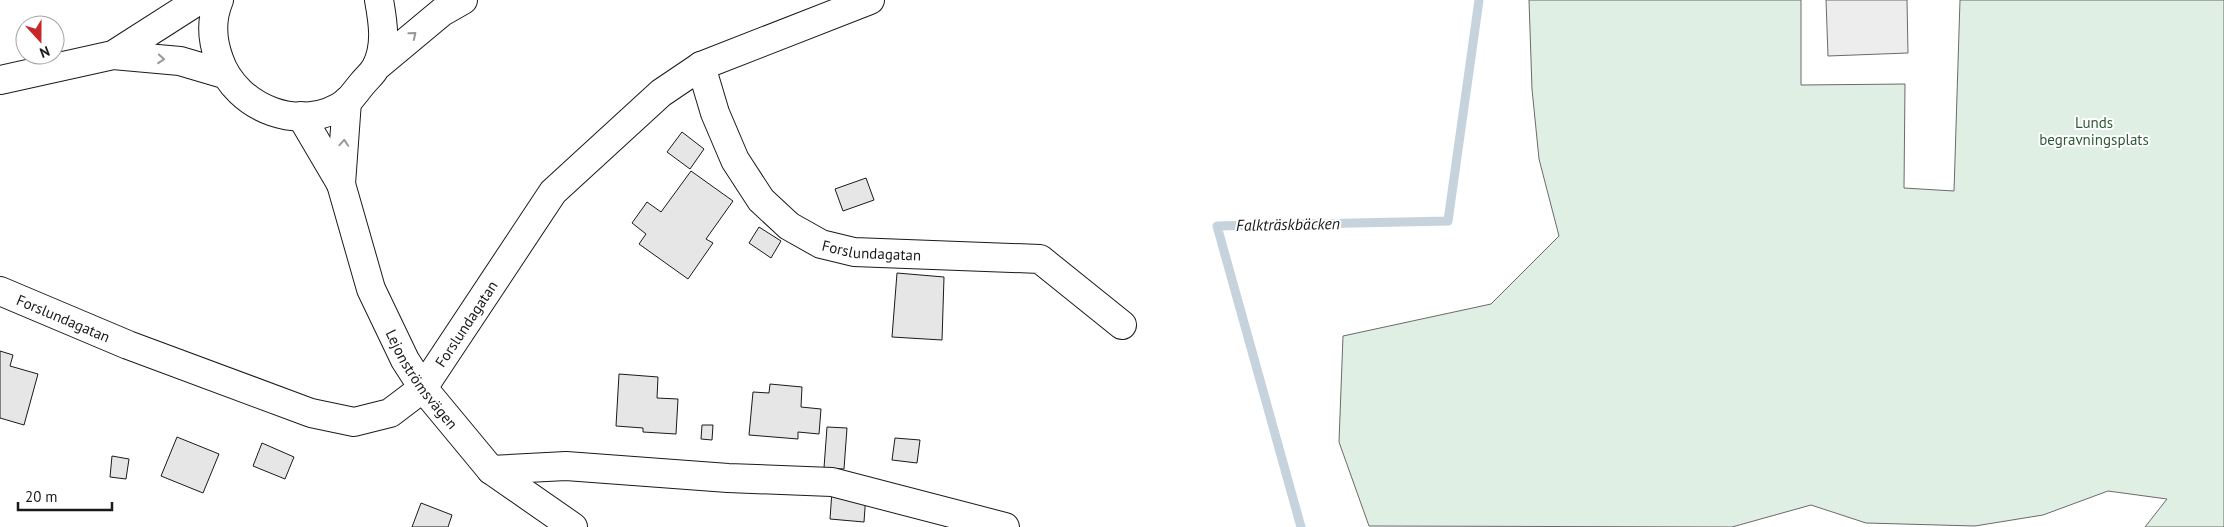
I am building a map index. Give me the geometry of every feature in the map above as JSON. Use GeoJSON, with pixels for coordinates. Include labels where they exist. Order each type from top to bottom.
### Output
{"type":"FeatureCollection","features":[{"type":"Feature","properties":{"kind":"street"},"geometry":{"type":"LineString","coordinates":[[113,55],[199,0]]}},
{"type":"Feature","properties":{"kind":"street"},"geometry":{"type":"LineString","coordinates":[[219,0],[214,11],[213,43],[224,74],[244,97],[270,112],[301,116],[325,112],[347,101],[376,67],[442,12],[463,0]]}},
{"type":"Feature","properties":{"kind":"street"},"geometry":{"type":"LineString","coordinates":[[376,67],[384,34],[379,0]]}},
{"type":"Feature","properties":{"kind":"street","name":"Forslundagatan"},"geometry":{"type":"LineString","coordinates":[[0,291],[128,345],[311,413],[354,422],[390,413],[423,388],[553,192],[661,93],[701,66],[870,0]]}},
{"type":"Feature","properties":{"kind":"street"},"geometry":{"type":"LineString","coordinates":[[0,80],[113,55],[180,61],[224,74]]}},
{"type":"Feature","properties":{"kind":"street","name":"Forslundagatan"},"geometry":{"type":"LineString","coordinates":[[701,66],[715,114],[735,160],[762,200],[789,226],[821,244],[854,252],[1040,259],[1122,325]]}},
{"type":"Feature","properties":{"kind":"street","name":"Lejonströmsvägen"},"geometry":{"type":"LineString","coordinates":[[341,184],[347,101]]}},
{"type":"Feature","properties":{"kind":"street","name":"Lejonströmsvägen"},"geometry":{"type":"LineString","coordinates":[[301,116],[341,184],[370,289],[404,360],[423,388],[491,470],[573,527]]}},
{"type":"Feature","properties":{"kind":"street"},"geometry":{"type":"LineString","coordinates":[[491,470],[566,466],[728,478],[832,482],[1005,527]]}},
{"type":"Feature","properties":{"kind":"green space","name":"Lunds begravningsplats"},"geometry":{"type":"Polygon","coordinates":[[[1529,0],[1801,0],[1801,85],[1905,84],[1904,188],[1954,191],[1960,0],[2224,0],[2224,527],[2145,527],[2167,499],[2108,491],[2043,515],[1975,526],[1866,523],[1811,505],[1732,527],[1369,526],[1339,442],[1343,336],[1491,304],[1559,236],[1539,159],[1532,89],[1529,0]]]}},
{"type":"Feature","properties":{"kind":"shaded area"},"geometry":{"type":"Polygon","coordinates":[[[1826,0],[1907,0],[1908,53],[1828,56],[1826,0]]]}},
{"type":"Feature","properties":{"kind":"building"},"geometry":{"type":"Polygon","coordinates":[[[682,132],[704,149],[690,169],[667,152],[682,132]]]}},
{"type":"Feature","properties":{"kind":"building"},"geometry":{"type":"Polygon","coordinates":[[[691,171],[733,201],[706,239],[713,243],[688,279],[639,244],[646,234],[632,223],[647,202],[661,212],[691,171]]]}},
{"type":"Feature","properties":{"kind":"building"},"geometry":{"type":"Polygon","coordinates":[[[866,178],[874,200],[843,211],[835,189],[866,178]]]}},
{"type":"Feature","properties":{"kind":"building"},"geometry":{"type":"Polygon","coordinates":[[[759,227],[781,241],[771,258],[749,243],[759,227]]]}},
{"type":"Feature","properties":{"kind":"building"},"geometry":{"type":"Polygon","coordinates":[[[897,273],[944,277],[942,340],[892,337],[897,273]]]}},
{"type":"Feature","properties":{"kind":"building"},"geometry":{"type":"Polygon","coordinates":[[[0,351],[13,355],[10,366],[38,374],[24,425],[0,418],[0,351]]]}},
{"type":"Feature","properties":{"kind":"building"},"geometry":{"type":"Polygon","coordinates":[[[619,374],[658,377],[657,398],[678,399],[676,434],[643,432],[643,428],[616,426],[619,374]]]}},
{"type":"Feature","properties":{"kind":"building"},"geometry":{"type":"Polygon","coordinates":[[[770,384],[802,387],[801,407],[821,409],[819,434],[798,432],[798,439],[749,435],[753,392],[769,393],[770,384]]]}},
{"type":"Feature","properties":{"kind":"building"},"geometry":{"type":"Polygon","coordinates":[[[702,425],[713,425],[712,440],[701,439],[702,425]]]}},
{"type":"Feature","properties":{"kind":"building"},"geometry":{"type":"Polygon","coordinates":[[[827,427],[847,428],[844,469],[824,468],[827,427]]]}},
{"type":"Feature","properties":{"kind":"building"},"geometry":{"type":"Polygon","coordinates":[[[177,437],[219,454],[203,493],[161,476],[177,437]]]}},
{"type":"Feature","properties":{"kind":"building"},"geometry":{"type":"Polygon","coordinates":[[[895,438],[920,440],[917,463],[892,460],[895,438]]]}},
{"type":"Feature","properties":{"kind":"building"},"geometry":{"type":"Polygon","coordinates":[[[262,443],[294,457],[285,479],[253,466],[262,443]]]}},
{"type":"Feature","properties":{"kind":"building"},"geometry":{"type":"Polygon","coordinates":[[[112,456],[129,459],[126,479],[110,477],[112,456]]]}},
{"type":"Feature","properties":{"kind":"building"},"geometry":{"type":"Polygon","coordinates":[[[832,491],[866,494],[864,522],[830,519],[832,491]]]}},
{"type":"Feature","properties":{"kind":"building"},"geometry":{"type":"Polygon","coordinates":[[[421,503],[452,515],[448,527],[412,527],[421,503]]]}},
{"type":"Feature","properties":{"kind":"waterway","name":"Falkträskbäcken"},"geometry":{"type":"LineString","coordinates":[[1301,527],[1217,226],[1448,221],[1479,0]]}}]}
